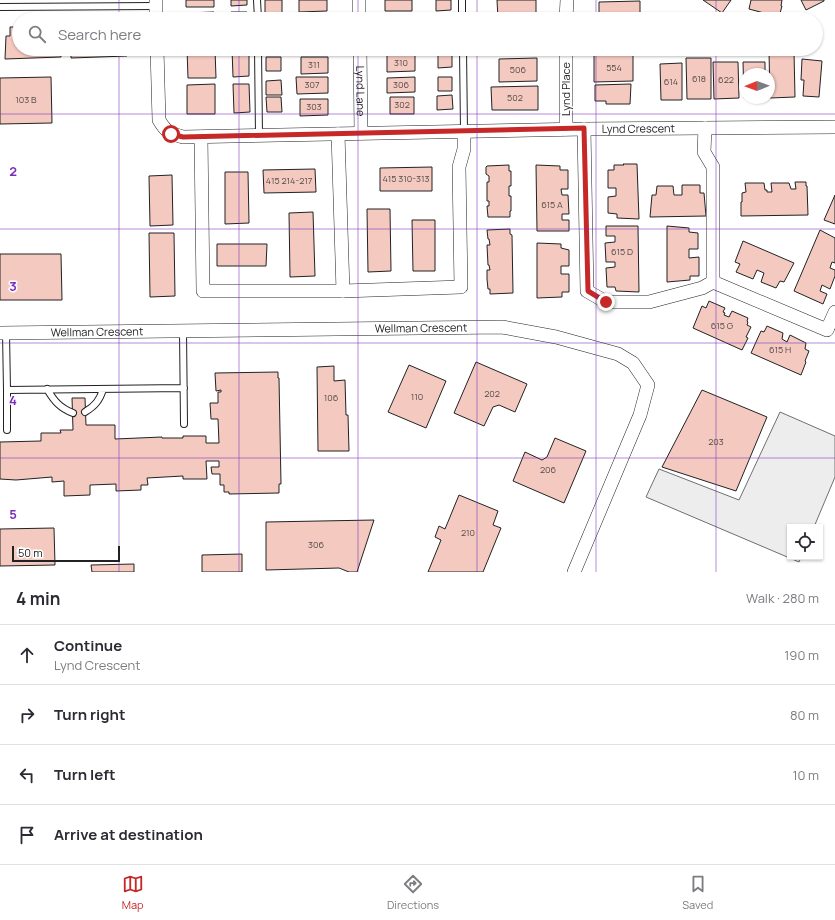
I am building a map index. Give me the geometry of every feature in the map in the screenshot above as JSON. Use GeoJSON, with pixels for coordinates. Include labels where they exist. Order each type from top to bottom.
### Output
{"type":"FeatureCollection","features":[{"type":"Feature","properties":{"kind":"street"},"geometry":{"type":"LineString","coordinates":[[359,0],[359,12]]}},
{"type":"Feature","properties":{"kind":"street"},"geometry":{"type":"LineString","coordinates":[[566,12],[567,0]]}},
{"type":"Feature","properties":{"kind":"street","name":"Lynd Crescent"},"geometry":{"type":"LineString","coordinates":[[156,56],[159,120],[164,129],[171,134],[183,137],[584,128],[835,127]]}},
{"type":"Feature","properties":{"kind":"street","name":"Lynd Lane"},"geometry":{"type":"LineString","coordinates":[[360,56],[361,134]]}},
{"type":"Feature","properties":{"kind":"street","name":"Lynd Place"},"geometry":{"type":"LineString","coordinates":[[566,56],[566,129]]}},
{"type":"Feature","properties":{"kind":"street"},"geometry":{"type":"LineString","coordinates":[[584,128],[588,291],[606,302],[649,302],[702,288],[713,282]]}},
{"type":"Feature","properties":{"kind":"street"},"geometry":{"type":"LineString","coordinates":[[705,128],[704,152],[713,167],[713,282]]}},
{"type":"Feature","properties":{"kind":"street"},"geometry":{"type":"LineString","coordinates":[[201,137],[203,291],[343,290],[461,287],[459,167],[464,149],[464,131]]}},
{"type":"Feature","properties":{"kind":"street"},"geometry":{"type":"LineString","coordinates":[[338,134],[343,290]]}},
{"type":"Feature","properties":{"kind":"street"},"geometry":{"type":"LineString","coordinates":[[713,282],[827,330],[835,312]]}},
{"type":"Feature","properties":{"kind":"street","name":"Wellman Crescent"},"geometry":{"type":"LineString","coordinates":[[3,333],[502,328],[556,337],[618,354],[633,364],[648,385],[640,415],[574,572]]}},
{"type":"Feature","properties":{"kind":"lane"},"geometry":{"type":"LineString","coordinates":[[257,0],[258,12]]}},
{"type":"Feature","properties":{"kind":"lane"},"geometry":{"type":"LineString","coordinates":[[462,0],[462,12]]}},
{"type":"Feature","properties":{"kind":"lane"},"geometry":{"type":"LineString","coordinates":[[0,7],[156,3]]}},
{"type":"Feature","properties":{"kind":"lane"},"geometry":{"type":"LineString","coordinates":[[258,56],[259,135]]}},
{"type":"Feature","properties":{"kind":"lane"},"geometry":{"type":"LineString","coordinates":[[463,56],[464,131]]}},
{"type":"Feature","properties":{"kind":"lane"},"geometry":{"type":"LineString","coordinates":[[183,331],[184,424]]}},
{"type":"Feature","properties":{"kind":"lane"},"geometry":{"type":"LineString","coordinates":[[3,333],[8,430]]}},
{"type":"Feature","properties":{"kind":"lane"},"geometry":{"type":"LineString","coordinates":[[7,390],[184,388]]}},
{"type":"Feature","properties":{"kind":"lane"},"geometry":{"type":"LineString","coordinates":[[47,389],[53,400],[62,409],[73,413]]}},
{"type":"Feature","properties":{"kind":"lane"},"geometry":{"type":"LineString","coordinates":[[85,412],[94,407],[101,397],[103,389]]}},
{"type":"Feature","properties":{"kind":"shaded area"},"geometry":{"type":"Polygon","coordinates":[[[780,412],[835,436],[835,477],[815,524],[787,524],[787,557],[646,497],[659,469],[739,500],[780,412]]]}},
{"type":"Feature","properties":{"kind":"building"},"geometry":{"type":"Polygon","coordinates":[[[186,0],[214,0],[214,7],[186,7],[186,0]]]}},
{"type":"Feature","properties":{"kind":"building"},"geometry":{"type":"Polygon","coordinates":[[[231,0],[247,0],[247,5],[231,6],[231,0]]]}},
{"type":"Feature","properties":{"kind":"building"},"geometry":{"type":"Polygon","coordinates":[[[265,0],[282,0],[282,12],[265,12],[265,0]]]}},
{"type":"Feature","properties":{"kind":"building"},"geometry":{"type":"Polygon","coordinates":[[[299,0],[327,0],[327,11],[299,12],[299,0]]]}},
{"type":"Feature","properties":{"kind":"building"},"geometry":{"type":"Polygon","coordinates":[[[385,0],[412,0],[412,11],[385,11],[385,0]]]}},
{"type":"Feature","properties":{"kind":"building"},"geometry":{"type":"Polygon","coordinates":[[[436,0],[451,0],[451,10],[436,11],[436,0]]]}},
{"type":"Feature","properties":{"kind":"building"},"geometry":{"type":"Polygon","coordinates":[[[497,0],[536,0],[536,12],[498,12],[497,0]]]}},
{"type":"Feature","properties":{"kind":"building"},"geometry":{"type":"Polygon","coordinates":[[[703,0],[731,0],[723,12],[703,0]]]}},
{"type":"Feature","properties":{"kind":"building"},"geometry":{"type":"Polygon","coordinates":[[[751,0],[782,0],[780,12],[760,12],[749,9],[751,0]]]}},
{"type":"Feature","properties":{"kind":"building"},"geometry":{"type":"Polygon","coordinates":[[[801,0],[824,0],[824,1],[806,10],[801,0]]]}},
{"type":"Feature","properties":{"kind":"building"},"geometry":{"type":"Polygon","coordinates":[[[640,1],[640,12],[599,12],[599,2],[640,1]]]}},
{"type":"Feature","properties":{"kind":"building"},"geometry":{"type":"Polygon","coordinates":[[[10,27],[12,27],[12,56],[61,57],[5,59],[6,36],[10,36],[10,27]]]}},
{"type":"Feature","properties":{"kind":"building"},"geometry":{"type":"Polygon","coordinates":[[[71,56],[127,56],[71,58],[71,56]]]}},
{"type":"Feature","properties":{"kind":"building"},"geometry":{"type":"Polygon","coordinates":[[[187,56],[215,56],[216,78],[188,78],[187,56]]]}},
{"type":"Feature","properties":{"kind":"building"},"geometry":{"type":"Polygon","coordinates":[[[232,56],[249,56],[249,76],[233,77],[232,56]]]}},
{"type":"Feature","properties":{"kind":"building"},"geometry":{"type":"Polygon","coordinates":[[[387,56],[415,56],[415,71],[387,72],[387,56]]]}},
{"type":"Feature","properties":{"kind":"building"},"geometry":{"type":"Polygon","coordinates":[[[438,56],[452,56],[452,67],[438,68],[438,56]]]}},
{"type":"Feature","properties":{"kind":"building"},"geometry":{"type":"Polygon","coordinates":[[[594,56],[633,56],[633,81],[594,82],[594,56]]]}},
{"type":"Feature","properties":{"kind":"building"},"geometry":{"type":"Polygon","coordinates":[[[769,56],[794,56],[795,97],[775,98],[775,68],[769,68],[769,56]]]}},
{"type":"Feature","properties":{"kind":"building"},"geometry":{"type":"Polygon","coordinates":[[[266,57],[281,57],[281,71],[266,71],[266,57]]]}},
{"type":"Feature","properties":{"kind":"building"},"geometry":{"type":"Polygon","coordinates":[[[301,57],[328,57],[328,73],[301,74],[301,57]]]}},
{"type":"Feature","properties":{"kind":"building"},"geometry":{"type":"Polygon","coordinates":[[[537,58],[537,81],[499,82],[499,59],[537,58]]]}},
{"type":"Feature","properties":{"kind":"building"},"geometry":{"type":"Polygon","coordinates":[[[686,58],[711,58],[711,99],[687,99],[686,58]]]}},
{"type":"Feature","properties":{"kind":"building"},"geometry":{"type":"Polygon","coordinates":[[[802,59],[822,61],[819,97],[803,96],[804,80],[801,80],[802,59]]]}},
{"type":"Feature","properties":{"kind":"building"},"geometry":{"type":"Polygon","coordinates":[[[713,62],[738,62],[739,98],[714,99],[713,62]]]}},
{"type":"Feature","properties":{"kind":"building"},"geometry":{"type":"Polygon","coordinates":[[[743,62],[765,62],[765,68],[743,68],[743,62]]]}},
{"type":"Feature","properties":{"kind":"building"},"geometry":{"type":"Polygon","coordinates":[[[682,63],[682,100],[661,100],[660,64],[682,63]]]}},
{"type":"Feature","properties":{"kind":"building"},"geometry":{"type":"Polygon","coordinates":[[[51,77],[52,123],[0,124],[0,78],[51,77]]]}},
{"type":"Feature","properties":{"kind":"building"},"geometry":{"type":"Polygon","coordinates":[[[296,77],[328,77],[328,93],[297,94],[296,77]]]}},
{"type":"Feature","properties":{"kind":"building"},"geometry":{"type":"Polygon","coordinates":[[[415,77],[415,92],[387,93],[387,78],[415,77]]]}},
{"type":"Feature","properties":{"kind":"building"},"geometry":{"type":"Polygon","coordinates":[[[438,77],[452,77],[452,91],[438,91],[438,77]]]}},
{"type":"Feature","properties":{"kind":"building"},"geometry":{"type":"Polygon","coordinates":[[[281,80],[282,95],[266,95],[266,81],[281,80]]]}},
{"type":"Feature","properties":{"kind":"building"},"geometry":{"type":"Polygon","coordinates":[[[215,84],[215,114],[187,114],[187,85],[215,84]]]}},
{"type":"Feature","properties":{"kind":"building"},"geometry":{"type":"Polygon","coordinates":[[[233,84],[249,84],[250,112],[234,113],[233,84]]]}},
{"type":"Feature","properties":{"kind":"building"},"geometry":{"type":"Polygon","coordinates":[[[631,84],[630,104],[606,104],[606,101],[595,101],[595,85],[631,84]]]}},
{"type":"Feature","properties":{"kind":"building"},"geometry":{"type":"Polygon","coordinates":[[[538,86],[538,110],[492,110],[491,87],[538,86]]]}},
{"type":"Feature","properties":{"kind":"building"},"geometry":{"type":"Polygon","coordinates":[[[452,95],[453,109],[437,110],[437,96],[452,95]]]}},
{"type":"Feature","properties":{"kind":"building"},"geometry":{"type":"Polygon","coordinates":[[[266,97],[281,97],[282,112],[267,112],[266,97]]]}},
{"type":"Feature","properties":{"kind":"building"},"geometry":{"type":"Polygon","coordinates":[[[390,97],[414,97],[414,114],[390,114],[390,97]]]}},
{"type":"Feature","properties":{"kind":"building"},"geometry":{"type":"Polygon","coordinates":[[[300,99],[328,99],[328,115],[300,116],[300,99]]]}},
{"type":"Feature","properties":{"kind":"building"},"geometry":{"type":"Polygon","coordinates":[[[623,164],[637,164],[639,219],[617,218],[617,214],[608,213],[608,197],[616,196],[616,188],[608,188],[608,170],[614,170],[614,165],[624,165],[623,164]]]}},
{"type":"Feature","properties":{"kind":"building"},"geometry":{"type":"Polygon","coordinates":[[[509,165],[509,171],[511,171],[511,186],[509,186],[509,196],[511,196],[510,217],[488,217],[487,206],[489,206],[489,201],[487,201],[487,182],[489,182],[489,176],[486,174],[486,167],[509,165]]]}},
{"type":"Feature","properties":{"kind":"building"},"geometry":{"type":"Polygon","coordinates":[[[536,165],[560,166],[560,170],[568,170],[568,189],[561,189],[562,195],[568,195],[569,214],[562,214],[562,220],[569,220],[569,231],[537,231],[536,165]]]}},
{"type":"Feature","properties":{"kind":"building"},"geometry":{"type":"Polygon","coordinates":[[[432,167],[432,191],[380,191],[380,168],[432,167]]]}},
{"type":"Feature","properties":{"kind":"building"},"geometry":{"type":"Polygon","coordinates":[[[315,169],[316,192],[264,193],[263,170],[315,169]]]}},
{"type":"Feature","properties":{"kind":"building"},"geometry":{"type":"Polygon","coordinates":[[[225,172],[248,172],[249,223],[225,224],[225,172]]]}},
{"type":"Feature","properties":{"kind":"building"},"geometry":{"type":"Polygon","coordinates":[[[172,175],[173,225],[150,226],[149,176],[172,175]]]}},
{"type":"Feature","properties":{"kind":"building"},"geometry":{"type":"Polygon","coordinates":[[[795,182],[806,182],[808,215],[741,216],[742,193],[746,192],[745,183],[764,183],[765,190],[767,190],[767,192],[772,192],[771,183],[789,183],[791,189],[796,189],[795,182]]]}},
{"type":"Feature","properties":{"kind":"building"},"geometry":{"type":"Polygon","coordinates":[[[682,185],[700,185],[700,193],[704,193],[706,216],[650,217],[652,195],[656,195],[657,186],[673,186],[674,195],[682,195],[682,185]]]}},
{"type":"Feature","properties":{"kind":"building"},"geometry":{"type":"Polygon","coordinates":[[[835,195],[835,224],[824,220],[835,195]]]}},
{"type":"Feature","properties":{"kind":"building"},"geometry":{"type":"Polygon","coordinates":[[[367,209],[390,209],[391,271],[368,272],[367,209]]]}},
{"type":"Feature","properties":{"kind":"building"},"geometry":{"type":"Polygon","coordinates":[[[313,212],[315,276],[290,277],[289,213],[313,212]]]}},
{"type":"Feature","properties":{"kind":"building"},"geometry":{"type":"Polygon","coordinates":[[[412,220],[435,220],[435,271],[413,271],[412,220]]]}},
{"type":"Feature","properties":{"kind":"building"},"geometry":{"type":"Polygon","coordinates":[[[606,226],[638,226],[639,292],[616,291],[615,287],[607,287],[606,268],[615,267],[615,262],[606,262],[605,243],[615,242],[615,236],[606,236],[606,226]]]}},
{"type":"Feature","properties":{"kind":"building"},"geometry":{"type":"Polygon","coordinates":[[[667,226],[689,228],[689,232],[698,233],[698,249],[689,249],[689,258],[699,257],[699,276],[690,276],[690,280],[667,282],[667,226]]]}},
{"type":"Feature","properties":{"kind":"building"},"geometry":{"type":"Polygon","coordinates":[[[510,229],[510,234],[512,235],[513,293],[490,294],[487,279],[487,270],[490,270],[488,265],[487,245],[490,245],[487,230],[510,229]]]}},
{"type":"Feature","properties":{"kind":"building"},"geometry":{"type":"Polygon","coordinates":[[[820,230],[835,238],[835,263],[832,262],[830,268],[835,270],[835,276],[830,289],[822,285],[820,291],[827,294],[823,304],[794,291],[820,230]]]}},
{"type":"Feature","properties":{"kind":"building"},"geometry":{"type":"Polygon","coordinates":[[[149,233],[174,233],[175,296],[150,297],[149,233]]]}},
{"type":"Feature","properties":{"kind":"building"},"geometry":{"type":"Polygon","coordinates":[[[743,241],[794,263],[784,282],[780,281],[776,288],[761,282],[764,273],[757,270],[753,279],[736,272],[740,264],[735,262],[743,241]]]}},
{"type":"Feature","properties":{"kind":"building"},"geometry":{"type":"Polygon","coordinates":[[[537,243],[561,244],[561,248],[569,250],[569,266],[561,266],[561,274],[569,274],[569,292],[562,292],[562,297],[537,298],[537,243]]]}},
{"type":"Feature","properties":{"kind":"building"},"geometry":{"type":"Polygon","coordinates":[[[217,244],[267,244],[266,266],[217,266],[217,244]]]}},
{"type":"Feature","properties":{"kind":"building"},"geometry":{"type":"Polygon","coordinates":[[[0,254],[61,254],[62,300],[0,300],[0,254]]]}},
{"type":"Feature","properties":{"kind":"building"},"geometry":{"type":"Polygon","coordinates":[[[709,301],[725,308],[723,312],[725,313],[724,315],[729,317],[732,311],[748,318],[747,325],[751,327],[746,337],[748,338],[742,350],[693,328],[702,306],[706,308],[709,301]]]}},
{"type":"Feature","properties":{"kind":"building"},"geometry":{"type":"Polygon","coordinates":[[[767,326],[783,333],[782,339],[787,342],[790,335],[806,343],[805,349],[809,351],[801,375],[751,353],[761,331],[764,332],[767,326]]]}},
{"type":"Feature","properties":{"kind":"building"},"geometry":{"type":"Polygon","coordinates":[[[476,362],[527,384],[515,412],[499,405],[493,407],[484,426],[454,413],[476,362]]]}},
{"type":"Feature","properties":{"kind":"building"},"geometry":{"type":"Polygon","coordinates":[[[409,365],[446,381],[426,428],[388,412],[409,365]]]}},
{"type":"Feature","properties":{"kind":"building"},"geometry":{"type":"Polygon","coordinates":[[[334,366],[334,381],[345,380],[349,451],[318,451],[317,367],[334,366]]]}},
{"type":"Feature","properties":{"kind":"building"},"geometry":{"type":"Polygon","coordinates":[[[278,372],[281,484],[279,484],[279,493],[229,494],[229,492],[224,492],[224,485],[220,485],[220,474],[212,474],[211,467],[219,467],[219,461],[206,461],[207,479],[183,479],[183,476],[147,478],[148,485],[141,485],[141,490],[116,491],[116,484],[90,485],[90,495],[64,496],[64,481],[52,482],[52,477],[16,480],[0,479],[0,442],[41,441],[41,433],[61,433],[60,430],[73,430],[72,398],[85,398],[86,425],[115,425],[115,439],[162,437],[183,438],[183,436],[206,436],[206,443],[219,443],[218,419],[211,419],[210,403],[218,403],[218,392],[221,392],[221,390],[216,391],[215,373],[278,372]]]}},
{"type":"Feature","properties":{"kind":"building"},"geometry":{"type":"Polygon","coordinates":[[[702,390],[767,417],[736,491],[662,467],[702,390]]]}},
{"type":"Feature","properties":{"kind":"building"},"geometry":{"type":"Polygon","coordinates":[[[555,438],[586,451],[564,503],[513,481],[525,452],[542,460],[547,457],[555,438]]]}},
{"type":"Feature","properties":{"kind":"building"},"geometry":{"type":"Polygon","coordinates":[[[459,495],[498,511],[493,525],[501,528],[483,572],[428,572],[441,540],[435,537],[439,526],[445,529],[459,495]]]}},
{"type":"Feature","properties":{"kind":"building"},"geometry":{"type":"Polygon","coordinates":[[[374,520],[357,572],[349,572],[339,568],[266,570],[266,522],[374,520]]]}},
{"type":"Feature","properties":{"kind":"building"},"geometry":{"type":"Polygon","coordinates":[[[54,528],[55,565],[0,566],[0,529],[54,528]]]}},
{"type":"Feature","properties":{"kind":"building"},"geometry":{"type":"Polygon","coordinates":[[[242,554],[242,572],[202,572],[202,555],[242,554]]]}},
{"type":"Feature","properties":{"kind":"building"},"geometry":{"type":"Polygon","coordinates":[[[134,564],[134,572],[92,572],[91,565],[134,564]]]}},
{"type":"Feature","properties":{"kind":"route"},"geometry":{"type":"LineString","coordinates":[[171,134],[183,137],[584,128],[588,291],[606,302]]}}]}
